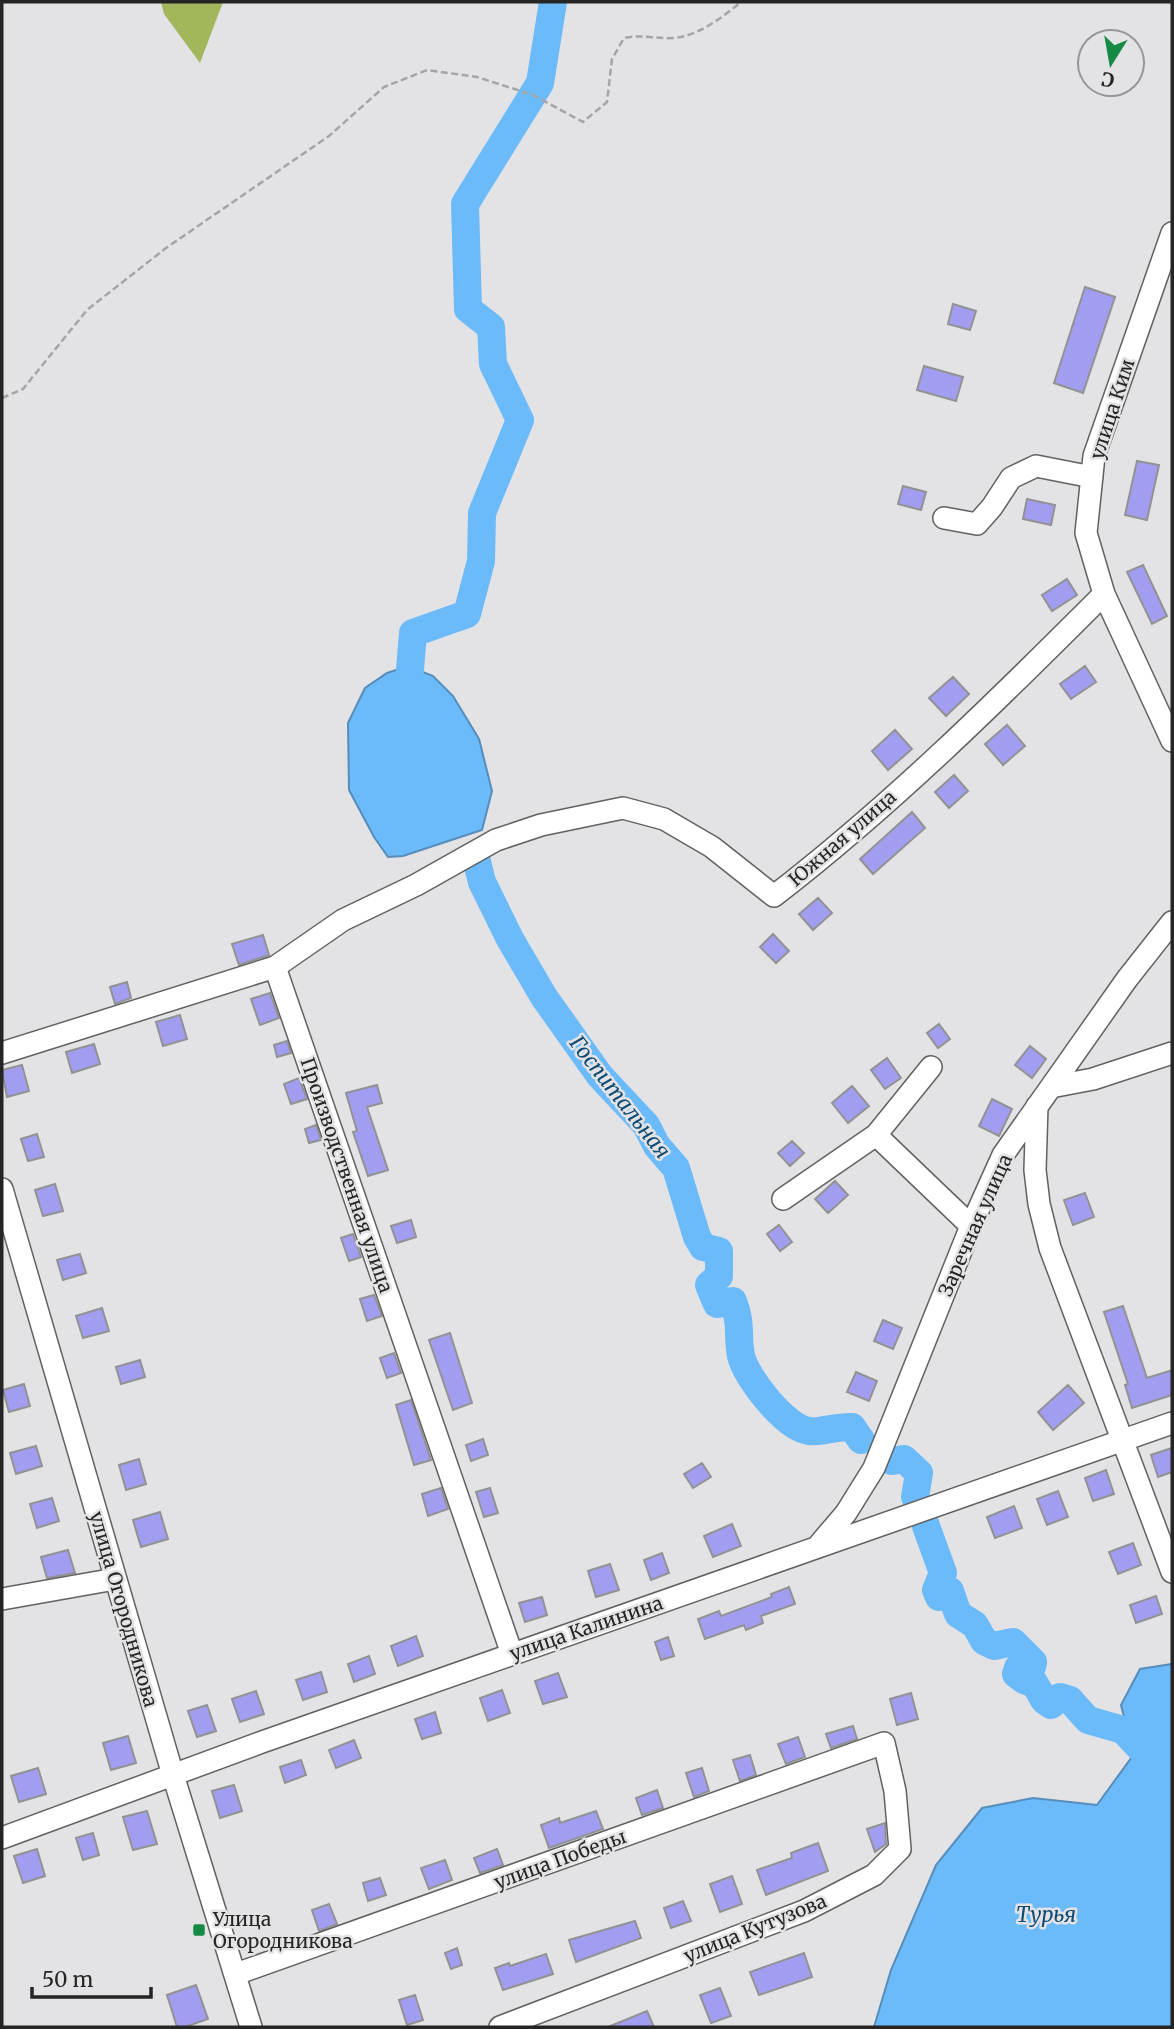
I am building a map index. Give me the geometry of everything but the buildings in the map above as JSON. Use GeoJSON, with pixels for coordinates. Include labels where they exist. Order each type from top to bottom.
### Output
{"type":"FeatureCollection","features":[{"type":"Feature","properties":{"kind":"street","name":"улица Ким"},"geometry":{"type":"LineString","coordinates":[[1172,233],[1094,456],[1086,533],[1104,594],[1172,741]]}},
{"type":"Feature","properties":{"kind":"street"},"geometry":{"type":"LineString","coordinates":[[944,518],[977,524],[1011,478],[1037,466],[1092,477]]}},
{"type":"Feature","properties":{"kind":"street","name":"Южная улица"},"geometry":{"type":"LineString","coordinates":[[275,967],[343,920],[416,885],[496,840],[541,825],[623,808],[664,819],[700,840],[774,896],[854,832],[1026,673],[1104,594]]}},
{"type":"Feature","properties":{"kind":"street","name":"Заречная улица"},"geometry":{"type":"LineString","coordinates":[[816,1549],[846,1513],[874,1468],[971,1226],[1003,1155],[1127,979],[1172,922]]}},
{"type":"Feature","properties":{"kind":"street"},"geometry":{"type":"LineString","coordinates":[[2,1053],[275,967]]}},
{"type":"Feature","properties":{"kind":"street","name":"Производственная улица"},"geometry":{"type":"LineString","coordinates":[[275,967],[512,1654]]}},
{"type":"Feature","properties":{"kind":"street"},"geometry":{"type":"LineString","coordinates":[[1051,1087],[1093,1079],[1172,1053]]}},
{"type":"Feature","properties":{"kind":"street"},"geometry":{"type":"LineString","coordinates":[[783,1199],[876,1135],[931,1067]]}},
{"type":"Feature","properties":{"kind":"street"},"geometry":{"type":"LineString","coordinates":[[1037,1106],[1035,1170],[1039,1204],[1050,1248],[1172,1572]]}},
{"type":"Feature","properties":{"kind":"street"},"geometry":{"type":"LineString","coordinates":[[876,1135],[971,1226]]}},
{"type":"Feature","properties":{"kind":"street","name":"улица Огородникова"},"geometry":{"type":"LineString","coordinates":[[2,1189],[6,1218],[251,2027]]}},
{"type":"Feature","properties":{"kind":"street","name":"улица Калинина"},"geometry":{"type":"LineString","coordinates":[[2,1838],[512,1654],[1172,1423]]}},
{"type":"Feature","properties":{"kind":"street"},"geometry":{"type":"LineString","coordinates":[[2,1599],[116,1579]]}},
{"type":"Feature","properties":{"kind":"street","name":"улица Победы"},"geometry":{"type":"LineString","coordinates":[[236,1974],[884,1743]]}},
{"type":"Feature","properties":{"kind":"street","name":"улица Кутузова"},"geometry":{"type":"LineString","coordinates":[[500,2027],[804,1911],[874,1875],[900,1849],[895,1791],[884,1743]]}},
{"type":"Feature","properties":{"kind":"path"},"geometry":{"type":"LineString","coordinates":[[2,398],[23,389],[87,310],[166,248],[330,136],[384,87],[427,70],[477,77],[533,95],[583,122],[607,102],[612,59],[624,38],[640,35],[675,38],[716,23],[741,2]]}},
{"type":"Feature","properties":{"kind":"green space"},"geometry":{"type":"Polygon","coordinates":[[[161,2],[223,2],[200,63],[164,14],[161,2]]]}},
{"type":"Feature","properties":{"kind":"water"},"geometry":{"type":"Polygon","coordinates":[[[408,666],[433,676],[453,696],[479,739],[492,791],[482,830],[403,856],[388,857],[349,790],[348,723],[365,688],[387,673],[408,666]]]}},
{"type":"Feature","properties":{"kind":"water","name":"Турья"},"geometry":{"type":"Polygon","coordinates":[[[1172,1664],[1172,2027],[874,2027],[891,1970],[936,1865],[982,1808],[1033,1798],[1097,1805],[1134,1754],[1121,1705],[1140,1669],[1172,1664]]]}},
{"type":"Feature","properties":{"kind":"waterway","name":"Госпитальная"},"geometry":{"type":"LineString","coordinates":[[407,706],[413,633],[467,614],[481,561],[482,513],[520,420],[493,364],[491,327],[468,309],[465,204],[540,83],[553,2]]}},
{"type":"Feature","properties":{"kind":"waterway","name":"Госпитальная"},"geometry":{"type":"LineString","coordinates":[[477,862],[482,882],[510,939],[544,997],[600,1076],[646,1125],[657,1146],[676,1168],[697,1237],[703,1247],[719,1251],[719,1276],[709,1285],[717,1304],[733,1301],[741,1356],[750,1376],[778,1411],[799,1428],[813,1431],[852,1427],[861,1440]]}},
{"type":"Feature","properties":{"kind":"waterway","name":"Госпитальная"},"geometry":{"type":"LineString","coordinates":[[892,1461],[904,1459],[919,1473],[915,1497]]}},
{"type":"Feature","properties":{"kind":"waterway","name":"Госпитальная"},"geometry":{"type":"LineString","coordinates":[[926,1526],[943,1573],[936,1590],[939,1597],[950,1591],[958,1614],[975,1625],[984,1641],[994,1646],[1013,1642],[1033,1662],[1032,1667],[1018,1668],[1016,1674],[1035,1684],[1044,1700],[1051,1705],[1060,1697],[1070,1700],[1088,1720],[1123,1730],[1172,1782]]}},
{"type":"Feature","properties":{"kind":"place","name":"Улица Огородникова"},"geometry":{"type":"Point","coordinates":[199,1930]}}]}
